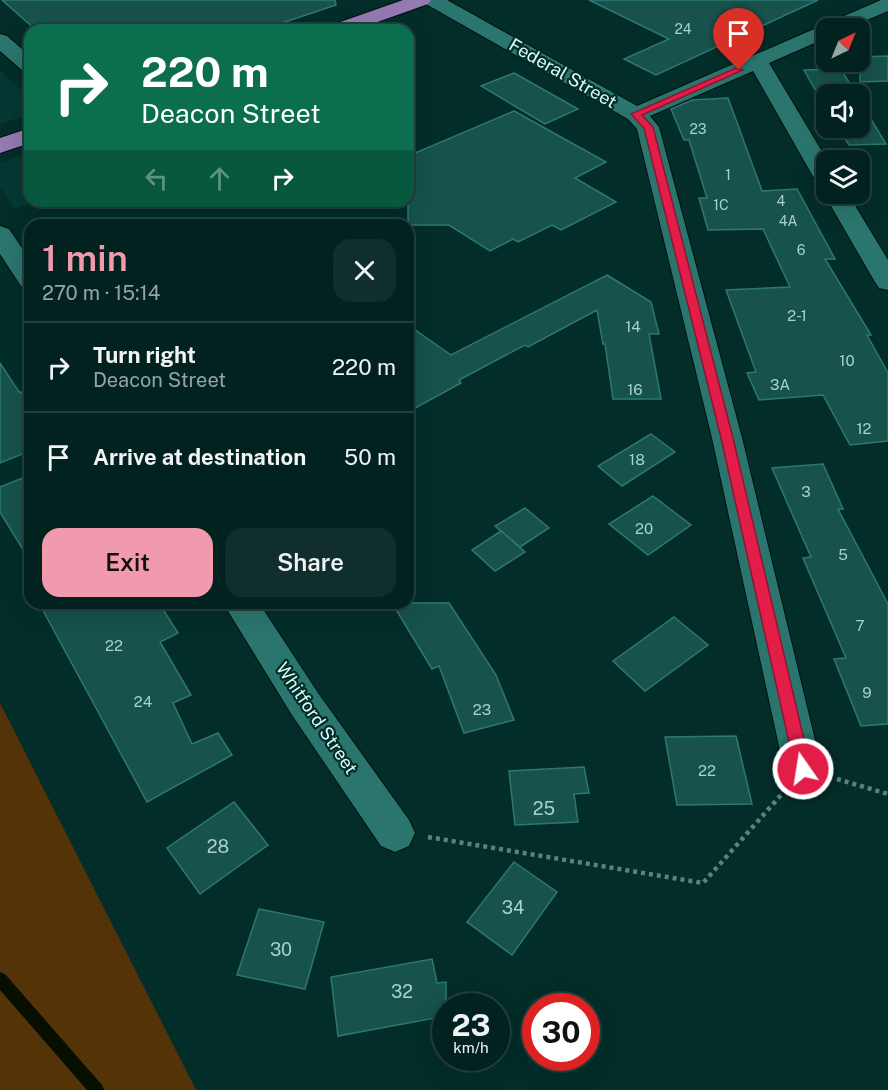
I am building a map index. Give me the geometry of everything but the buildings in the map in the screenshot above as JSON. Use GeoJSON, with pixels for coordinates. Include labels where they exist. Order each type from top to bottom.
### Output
{"type":"FeatureCollection","features":[{"type":"Feature","properties":{"kind":"highway"},"geometry":{"type":"LineString","coordinates":[[353,24],[421,0]]}},
{"type":"Feature","properties":{"kind":"highway"},"geometry":{"type":"LineString","coordinates":[[0,146],[24,137]]}},
{"type":"Feature","properties":{"kind":"street","name":"Federal Street"},"geometry":{"type":"LineString","coordinates":[[451,4],[636,114],[648,127],[727,438],[803,769]]}},
{"type":"Feature","properties":{"kind":"street"},"geometry":{"type":"LineString","coordinates":[[856,18],[888,4]]}},
{"type":"Feature","properties":{"kind":"street"},"geometry":{"type":"LineString","coordinates":[[636,114],[816,36]]}},
{"type":"Feature","properties":{"kind":"street"},"geometry":{"type":"LineString","coordinates":[[0,40],[24,62]]}},
{"type":"Feature","properties":{"kind":"street"},"geometry":{"type":"LineString","coordinates":[[758,62],[816,161]]}},
{"type":"Feature","properties":{"kind":"street"},"geometry":{"type":"LineString","coordinates":[[842,204],[888,282]]}},
{"type":"Feature","properties":{"kind":"street"},"geometry":{"type":"LineString","coordinates":[[0,234],[24,271]]}},
{"type":"Feature","properties":{"kind":"street","name":"Whitford Street"},"geometry":{"type":"LineString","coordinates":[[244,609],[305,704],[395,833]]}},
{"type":"Feature","properties":{"kind":"path"},"geometry":{"type":"LineString","coordinates":[[395,833],[454,840],[703,883],[803,769],[888,794]]}},
{"type":"Feature","properties":{"kind":"shaded area"},"geometry":{"type":"Polygon","coordinates":[[[0,71],[24,93],[24,116],[0,124],[0,71]]]}},
{"type":"Feature","properties":{"kind":"shaded area"},"geometry":{"type":"Polygon","coordinates":[[[24,155],[24,206],[14,209],[0,187],[0,163],[24,155]]]}},
{"type":"Feature","properties":{"kind":"shaded area"},"geometry":{"type":"Polygon","coordinates":[[[0,703],[196,1090],[0,1090],[0,703]]]}},
{"type":"Feature","properties":{"kind":"waterway"},"geometry":{"type":"LineString","coordinates":[[0,979],[97,1090]]}},
{"type":"Feature","properties":{"kind":"route"},"geometry":{"type":"LineString","coordinates":[[739,70],[636,114],[648,127],[727,438],[803,769]]}}]}
